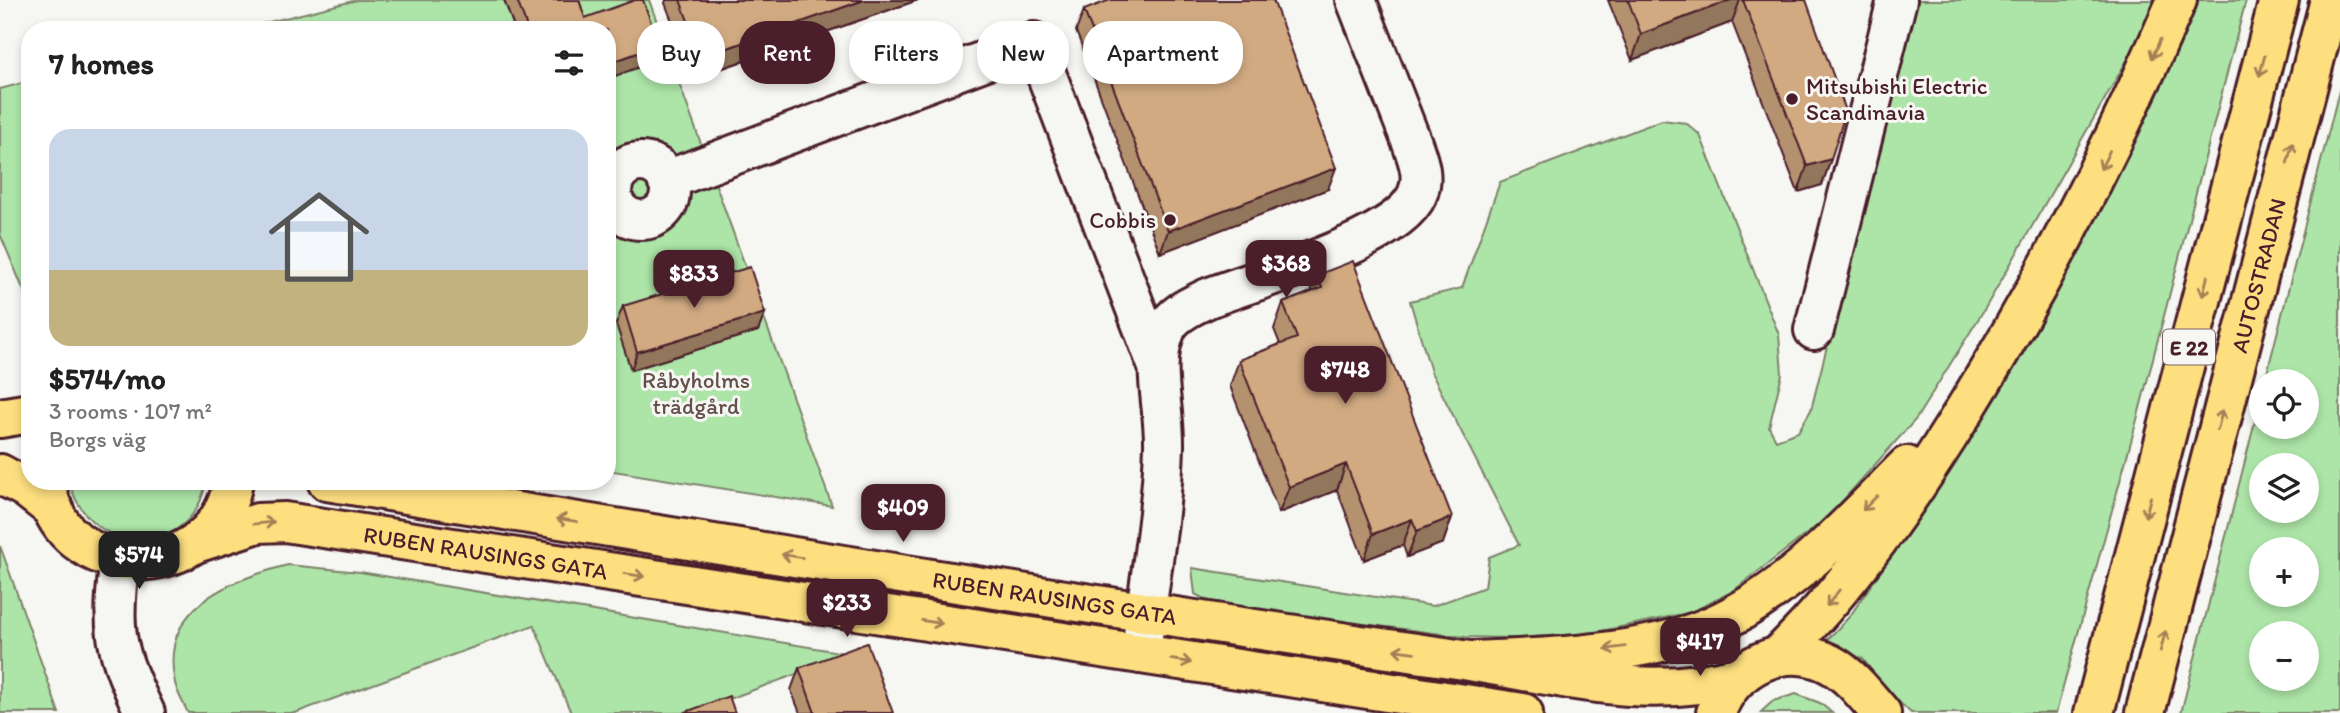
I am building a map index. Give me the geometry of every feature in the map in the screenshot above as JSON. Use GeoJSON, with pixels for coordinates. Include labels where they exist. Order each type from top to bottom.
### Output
{"type":"FeatureCollection","features":[{"type":"Feature","properties":{"kind":"main road"},"geometry":{"type":"LineString","coordinates":[[1778,656],[1817,618],[1862,560],[1945,442],[1983,381],[2096,178],[2135,99],[2177,0]]}},
{"type":"Feature","properties":{"kind":"main road","name":"E 22"},"geometry":{"type":"LineString","coordinates":[[2097,704],[2279,0]]}},
{"type":"Feature","properties":{"kind":"main road","name":"AUTOSTRADAN"},"geometry":{"type":"LineString","coordinates":[[2145,710],[2330,0]]}},
{"type":"Feature","properties":{"kind":"main road"},"geometry":{"type":"LineString","coordinates":[[1471,661],[1544,658],[1645,644],[1684,636],[1744,608],[1781,584],[1854,519],[1913,460],[1983,381]]}},
{"type":"Feature","properties":{"kind":"main road"},"geometry":{"type":"LineString","coordinates":[[0,418],[21,414]]}},
{"type":"Feature","properties":{"kind":"main road","name":"RUBEN RAUSINGS GATA"},"geometry":{"type":"LineString","coordinates":[[0,474],[21,485]]}},
{"type":"Feature","properties":{"kind":"main road","name":"RUBEN RAUSINGS GATA"},"geometry":{"type":"LineString","coordinates":[[32,490],[50,496],[66,528],[81,542],[100,554],[120,560],[148,562],[175,556],[199,542],[258,523],[285,522],[1506,712]]}},
{"type":"Feature","properties":{"kind":"main road","name":"RUBEN RAUSINGS GATA"},"geometry":{"type":"LineString","coordinates":[[199,542],[218,521],[232,490]]}},
{"type":"Feature","properties":{"kind":"main road","name":"RUBEN RAUSINGS GATA"},"geometry":{"type":"LineString","coordinates":[[383,490],[1145,613],[1471,661],[1555,678],[1633,688],[1684,687],[1740,676]]}},
{"type":"Feature","properties":{"kind":"main road"},"geometry":{"type":"LineString","coordinates":[[1716,713],[1724,696],[1751,667],[1778,656],[1797,655],[1829,663],[1845,674],[1881,713]]}},
{"type":"Feature","properties":{"kind":"street"},"geometry":{"type":"LineString","coordinates":[[1141,654],[1160,499],[1164,444],[1157,367],[1167,325],[1183,311],[1208,298],[1375,234],[1404,214],[1418,195],[1419,164],[1356,0]]}},
{"type":"Feature","properties":{"kind":"street"},"geometry":{"type":"LineString","coordinates":[[1814,330],[1897,0]]}},
{"type":"Feature","properties":{"kind":"street"},"geometry":{"type":"LineString","coordinates":[[667,180],[1034,42],[1157,367]]}},
{"type":"Feature","properties":{"kind":"street"},"geometry":{"type":"LineString","coordinates":[[120,560],[113,616],[117,644],[125,672],[145,713]]}},
{"type":"Feature","properties":{"kind":"green space","name":"Råbyholms trädgård"},"geometry":{"type":"Polygon","coordinates":[[[357,0],[649,0],[657,21],[637,21],[637,84],[679,84],[832,506],[616,471],[616,21],[273,21],[357,0]]]}},
{"type":"Feature","properties":{"kind":"green space"},"geometry":{"type":"Polygon","coordinates":[[[1914,0],[2156,0],[2142,34],[1987,305],[1916,419],[1827,518],[1733,591],[1693,612],[1562,639],[1465,637],[1271,612],[1206,600],[1195,594],[1192,568],[1433,606],[1485,587],[1489,557],[1519,545],[1431,372],[1410,301],[1462,288],[1500,182],[1662,120],[1686,123],[1700,135],[1779,335],[1782,374],[1769,427],[1776,440],[1798,432],[1811,410],[1914,0]]]}},
{"type":"Feature","properties":{"kind":"green space"},"geometry":{"type":"Polygon","coordinates":[[[2198,0],[2246,0],[2138,416],[2056,713],[1911,713],[1885,689],[1863,659],[1826,641],[1850,616],[1913,523],[2049,303],[2165,77],[2198,0]]]}},
{"type":"Feature","properties":{"kind":"green space"},"geometry":{"type":"Polygon","coordinates":[[[21,83],[21,284],[0,234],[0,89],[21,83]]]}},
{"type":"Feature","properties":{"kind":"green space"},"geometry":{"type":"Polygon","coordinates":[[[2340,87],[2340,713],[2181,713],[2251,439],[2319,439],[2319,369],[2268,369],[2340,87]]]}},
{"type":"Feature","properties":{"kind":"green space"},"geometry":{"type":"Polygon","coordinates":[[[73,490],[203,490],[197,507],[182,525],[163,536],[140,540],[118,536],[97,525],[80,507],[73,490]]]}},
{"type":"Feature","properties":{"kind":"green space"},"geometry":{"type":"Polygon","coordinates":[[[0,546],[7,565],[59,713],[0,713],[0,546]]]}},
{"type":"Feature","properties":{"kind":"green space"},"geometry":{"type":"Polygon","coordinates":[[[288,565],[360,572],[851,654],[691,713],[571,713],[534,625],[295,713],[188,713],[176,687],[173,657],[177,635],[188,616],[203,601],[222,589],[243,579],[288,565]]]}},
{"type":"Feature","properties":{"kind":"green space"},"geometry":{"type":"Polygon","coordinates":[[[1796,694],[1820,703],[1832,713],[1760,713],[1773,701],[1796,694]]]}},
{"type":"Feature","properties":{"kind":"building"},"geometry":{"type":"Polygon","coordinates":[[[517,0],[579,0],[585,18],[635,0],[643,0],[650,21],[637,21],[637,53],[616,61],[616,21],[525,21],[517,0]]]}},
{"type":"Feature","properties":{"kind":"building"},"geometry":{"type":"Polygon","coordinates":[[[680,0],[864,0],[804,21],[739,21],[739,44],[725,49],[725,21],[688,21],[680,0]]]}},
{"type":"Feature","properties":{"kind":"building"},"geometry":{"type":"Polygon","coordinates":[[[1110,0],[1273,0],[1336,168],[1168,231],[1112,84],[1243,84],[1243,21],[1088,21],[1084,10],[1110,0]]]}},
{"type":"Feature","properties":{"kind":"building"},"geometry":{"type":"Polygon","coordinates":[[[1628,0],[1731,0],[1641,34],[1628,0]]]}},
{"type":"Feature","properties":{"kind":"building"},"geometry":{"type":"Polygon","coordinates":[[[1743,0],[1806,0],[1846,111],[1831,159],[1807,166],[1743,0]]]}},
{"type":"Feature","properties":{"kind":"building"},"geometry":{"type":"Polygon","coordinates":[[[1353,261],[1452,517],[1417,531],[1412,519],[1373,534],[1346,464],[1289,487],[1239,360],[1297,338],[1283,303],[1322,288],[1317,275],[1353,261]]]}},
{"type":"Feature","properties":{"kind":"building"},"geometry":{"type":"Polygon","coordinates":[[[750,267],[765,313],[637,352],[623,306],[750,267]]]}},
{"type":"Feature","properties":{"kind":"building"},"geometry":{"type":"Polygon","coordinates":[[[867,643],[893,713],[815,713],[799,668],[867,643]]]}},
{"type":"Feature","properties":{"kind":"building"},"geometry":{"type":"Polygon","coordinates":[[[729,696],[735,713],[683,713],[729,696]]]}},
{"type":"Feature","properties":{"kind":"place","name":"Mitsubishi Electric Scandinavia"},"geometry":{"type":"Point","coordinates":[1792,99]}},
{"type":"Feature","properties":{"kind":"place","name":"Cobbis"},"geometry":{"type":"Point","coordinates":[1170,220]}}]}
